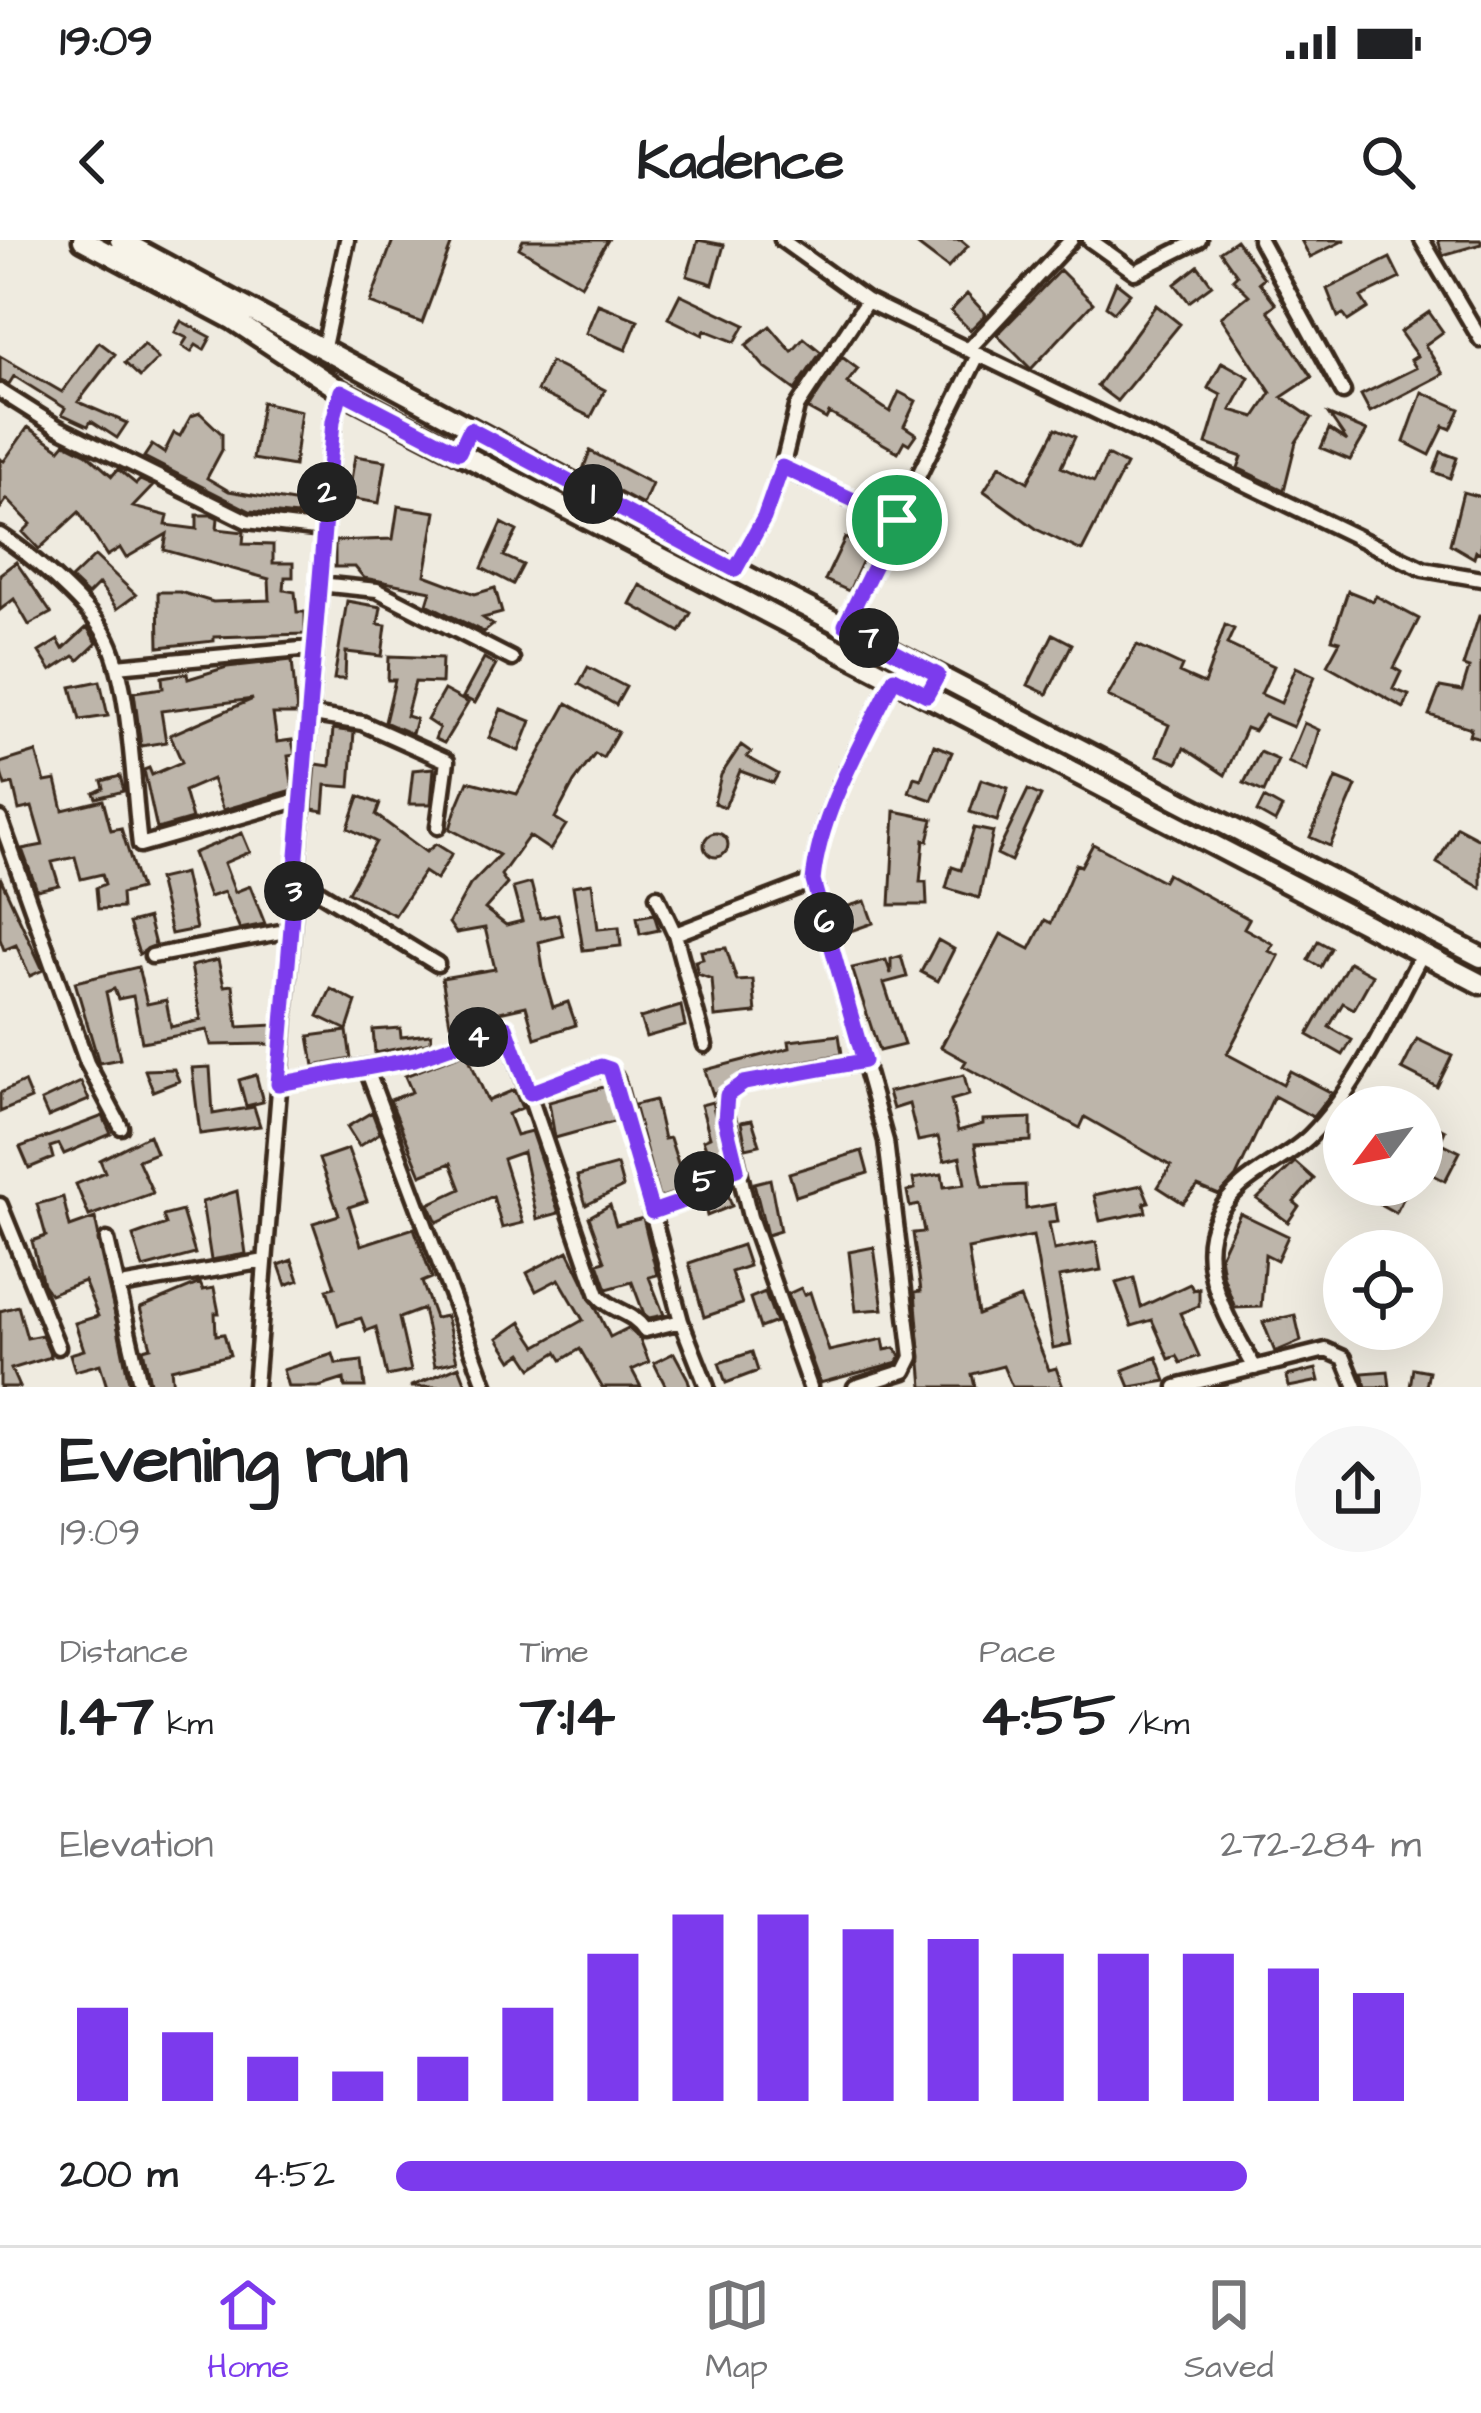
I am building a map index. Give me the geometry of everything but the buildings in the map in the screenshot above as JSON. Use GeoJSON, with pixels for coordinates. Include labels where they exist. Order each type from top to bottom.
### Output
{"type":"FeatureCollection","features":[{"type":"Feature","properties":{"kind":"main road"},"geometry":{"type":"LineString","coordinates":[[83,240],[232,319],[341,391],[1481,984]]}},
{"type":"Feature","properties":{"kind":"main road"},"geometry":{"type":"LineString","coordinates":[[120,240],[735,570],[1481,957]]}},
{"type":"Feature","properties":{"kind":"main road"},"geometry":{"type":"LineString","coordinates":[[459,452],[470,429]]}},
{"type":"Feature","properties":{"kind":"main road"},"geometry":{"type":"LineString","coordinates":[[927,695],[938,675]]}},
{"type":"Feature","properties":{"kind":"main road"},"geometry":{"type":"LineString","coordinates":[[1132,802],[1142,780]]}},
{"type":"Feature","properties":{"kind":"street"},"geometry":{"type":"LineString","coordinates":[[324,347],[347,240]]}},
{"type":"Feature","properties":{"kind":"street"},"geometry":{"type":"LineString","coordinates":[[782,240],[798,245],[867,301],[1423,569],[1481,578]]}},
{"type":"Feature","properties":{"kind":"street"},"geometry":{"type":"LineString","coordinates":[[845,625],[973,352],[1071,240]]}},
{"type":"Feature","properties":{"kind":"street"},"geometry":{"type":"LineString","coordinates":[[1090,240],[1135,272],[1199,240]]}},
{"type":"Feature","properties":{"kind":"street"},"geometry":{"type":"LineString","coordinates":[[1261,240],[1342,392]]}},
{"type":"Feature","properties":{"kind":"street"},"geometry":{"type":"LineString","coordinates":[[1422,240],[1481,340]]}},
{"type":"Feature","properties":{"kind":"street"},"geometry":{"type":"LineString","coordinates":[[735,570],[764,518],[797,407],[867,301]]}},
{"type":"Feature","properties":{"kind":"street"},"geometry":{"type":"LineString","coordinates":[[0,391],[57,427],[248,521],[323,530]]}},
{"type":"Feature","properties":{"kind":"street"},"geometry":{"type":"LineString","coordinates":[[255,1387],[312,648],[333,421],[341,391]]}},
{"type":"Feature","properties":{"kind":"street"},"geometry":{"type":"LineString","coordinates":[[782,467],[897,520]]}},
{"type":"Feature","properties":{"kind":"street"},"geometry":{"type":"LineString","coordinates":[[0,535],[91,615],[108,637],[117,666],[140,845],[301,800]]}},
{"type":"Feature","properties":{"kind":"street"},"geometry":{"type":"LineString","coordinates":[[320,584],[377,590],[512,659]]}},
{"type":"Feature","properties":{"kind":"street"},"geometry":{"type":"LineString","coordinates":[[117,666],[312,648]]}},
{"type":"Feature","properties":{"kind":"street"},"geometry":{"type":"LineString","coordinates":[[858,1386],[905,1371],[912,1357],[886,1142],[813,881],[815,858],[843,781],[894,678]]}},
{"type":"Feature","properties":{"kind":"street"},"geometry":{"type":"LineString","coordinates":[[307,714],[362,723],[447,761],[438,827]]}},
{"type":"Feature","properties":{"kind":"street"},"geometry":{"type":"LineString","coordinates":[[0,819],[87,1063],[121,1127]]}},
{"type":"Feature","properties":{"kind":"street"},"geometry":{"type":"LineString","coordinates":[[295,877],[436,964]]}},
{"type":"Feature","properties":{"kind":"street"},"geometry":{"type":"LineString","coordinates":[[675,934],[813,881]]}},
{"type":"Feature","properties":{"kind":"street"},"geometry":{"type":"LineString","coordinates":[[658,896],[675,934],[705,1045]]}},
{"type":"Feature","properties":{"kind":"street"},"geometry":{"type":"LineString","coordinates":[[152,956],[291,930]]}},
{"type":"Feature","properties":{"kind":"street"},"geometry":{"type":"LineString","coordinates":[[1255,1368],[1209,1276],[1208,1244],[1218,1213],[1240,1186],[1310,1136],[1380,1032],[1422,954]]}},
{"type":"Feature","properties":{"kind":"street"},"geometry":{"type":"LineString","coordinates":[[278,1084],[415,1059],[506,1027],[598,1295],[607,1305],[631,1313],[644,1330],[681,1321]]}},
{"type":"Feature","properties":{"kind":"street"},"geometry":{"type":"LineString","coordinates":[[810,1387],[737,1169],[725,1120],[727,1095],[744,1083],[864,1061]]}},
{"type":"Feature","properties":{"kind":"street"},"geometry":{"type":"LineString","coordinates":[[366,1066],[486,1387]]}},
{"type":"Feature","properties":{"kind":"street"},"geometry":{"type":"LineString","coordinates":[[530,1093],[601,1066],[610,1069],[681,1321],[707,1387]]}},
{"type":"Feature","properties":{"kind":"street"},"geometry":{"type":"LineString","coordinates":[[652,1212],[692,1198],[694,1184],[737,1169]]}},
{"type":"Feature","properties":{"kind":"street"},"geometry":{"type":"LineString","coordinates":[[0,1204],[58,1347]]}},
{"type":"Feature","properties":{"kind":"street"},"geometry":{"type":"LineString","coordinates":[[107,1240],[141,1387]]}},
{"type":"Feature","properties":{"kind":"street"},"geometry":{"type":"LineString","coordinates":[[121,1286],[265,1261]]}},
{"type":"Feature","properties":{"kind":"street"},"geometry":{"type":"LineString","coordinates":[[1177,1387],[1336,1351],[1356,1387]]}},
{"type":"Feature","properties":{"kind":"route"},"geometry":{"type":"LineString","coordinates":[[341,391],[459,452],[470,429],[735,570],[764,518],[782,467],[897,520],[845,625],[938,675],[927,695],[894,678],[843,781],[815,858],[813,881],[864,1061],[744,1083],[727,1095],[725,1120],[737,1169],[694,1184],[692,1198],[652,1212],[610,1069],[601,1066],[530,1093],[506,1027],[415,1059],[278,1084],[312,648],[333,421],[341,391]]}}]}
